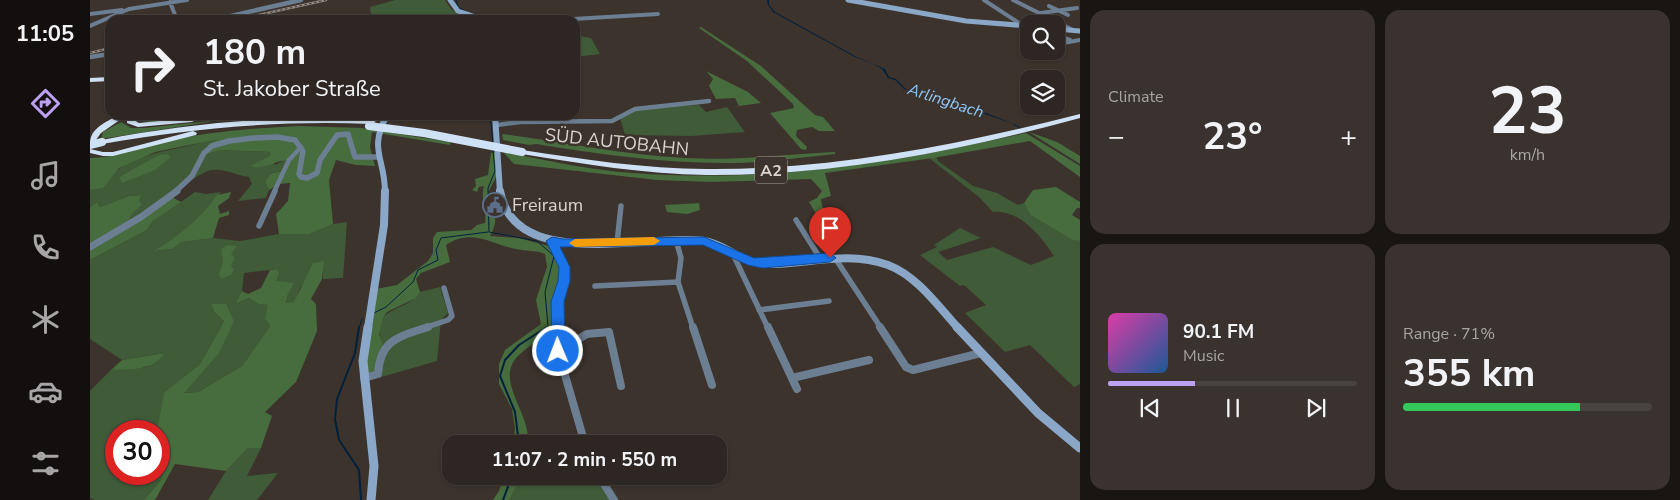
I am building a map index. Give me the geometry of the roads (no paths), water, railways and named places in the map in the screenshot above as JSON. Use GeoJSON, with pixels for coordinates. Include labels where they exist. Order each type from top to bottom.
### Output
{"type":"FeatureCollection","features":[{"type":"Feature","properties":{"kind":"highway"},"geometry":{"type":"LineString","coordinates":[[92,81],[105,81]]}},
{"type":"Feature","properties":{"kind":"highway","name":"SÜD AUTOBAHN"},"geometry":{"type":"LineString","coordinates":[[332,120],[371,124],[617,166],[740,172],[833,164],[890,156],[1015,130],[1080,111]]}},
{"type":"Feature","properties":{"kind":"highway","name":"SÜD AUTOBAHN"},"geometry":{"type":"LineString","coordinates":[[1029,126],[1080,116]]}},
{"type":"Feature","properties":{"kind":"highway"},"geometry":{"type":"LineString","coordinates":[[90,132],[109,120]]}},
{"type":"Feature","properties":{"kind":"highway"},"geometry":{"type":"LineString","coordinates":[[115,120],[98,131],[90,148],[113,154],[226,126]]}},
{"type":"Feature","properties":{"kind":"highway"},"geometry":{"type":"LineString","coordinates":[[130,120],[144,125],[205,120]]}},
{"type":"Feature","properties":{"kind":"highway","name":"SÜD AUTOBAHN"},"geometry":{"type":"LineString","coordinates":[[90,148],[102,144],[205,125],[263,120]]}},
{"type":"Feature","properties":{"kind":"highway","name":"SÜD AUTOBAHN"},"geometry":{"type":"LineString","coordinates":[[102,144],[226,126],[289,123],[371,124]]}},
{"type":"Feature","properties":{"kind":"main road"},"geometry":{"type":"LineString","coordinates":[[450,0],[458,10],[472,15]]}},
{"type":"Feature","properties":{"kind":"main road"},"geometry":{"type":"LineString","coordinates":[[848,0],[966,21],[1020,25]]}},
{"type":"Feature","properties":{"kind":"main road"},"geometry":{"type":"LineString","coordinates":[[1065,30],[1078,31]]}},
{"type":"Feature","properties":{"kind":"main road"},"geometry":{"type":"LineString","coordinates":[[371,500],[373,451],[364,378],[365,346],[384,225],[385,179],[378,157],[378,136],[385,120]]}},
{"type":"Feature","properties":{"kind":"main road"},"geometry":{"type":"LineString","coordinates":[[496,120],[499,191],[503,205],[524,228],[552,241],[563,243],[704,241],[752,262],[763,264],[820,258],[877,262],[903,273],[1038,413],[1080,448]]}},
{"type":"Feature","properties":{"kind":"street"},"geometry":{"type":"LineString","coordinates":[[90,14],[187,0]]}},
{"type":"Feature","properties":{"kind":"street"},"geometry":{"type":"LineString","coordinates":[[236,15],[301,0]]}},
{"type":"Feature","properties":{"kind":"street"},"geometry":{"type":"LineString","coordinates":[[984,0],[1020,24]]}},
{"type":"Feature","properties":{"kind":"street"},"geometry":{"type":"LineString","coordinates":[[1013,0],[1078,31]]}},
{"type":"Feature","properties":{"kind":"street"},"geometry":{"type":"LineString","coordinates":[[269,1],[272,7]]}},
{"type":"Feature","properties":{"kind":"street"},"geometry":{"type":"LineString","coordinates":[[170,2],[175,15]]}},
{"type":"Feature","properties":{"kind":"street"},"geometry":{"type":"LineString","coordinates":[[1068,4],[1079,9]]}},
{"type":"Feature","properties":{"kind":"street"},"geometry":{"type":"LineString","coordinates":[[1049,6],[1068,16]]}},
{"type":"Feature","properties":{"kind":"street"},"geometry":{"type":"LineString","coordinates":[[115,15],[129,9]]}},
{"type":"Feature","properties":{"kind":"street"},"geometry":{"type":"LineString","coordinates":[[1041,13],[1079,9]]}},
{"type":"Feature","properties":{"kind":"street"},"geometry":{"type":"LineString","coordinates":[[580,19],[658,14]]}},
{"type":"Feature","properties":{"kind":"street"},"geometry":{"type":"LineString","coordinates":[[90,26],[105,19]]}},
{"type":"Feature","properties":{"kind":"street"},"geometry":{"type":"LineString","coordinates":[[1065,38],[1072,41]]}},
{"type":"Feature","properties":{"kind":"street"},"geometry":{"type":"LineString","coordinates":[[1065,43],[1080,40]]}},
{"type":"Feature","properties":{"kind":"street"},"geometry":{"type":"LineString","coordinates":[[90,57],[105,55]]}},
{"type":"Feature","properties":{"kind":"street"},"geometry":{"type":"LineString","coordinates":[[497,125],[520,122],[612,121],[635,109],[709,101]]}},
{"type":"Feature","properties":{"kind":"street"},"geometry":{"type":"LineString","coordinates":[[302,147],[299,174],[301,177],[307,178],[317,173],[320,160],[338,135],[348,134],[350,136],[351,154],[354,157],[364,159],[378,157]]}},
{"type":"Feature","properties":{"kind":"street"},"geometry":{"type":"LineString","coordinates":[[90,247],[152,209],[190,179],[202,153],[211,146],[238,140],[284,138],[295,140],[302,147]]}},
{"type":"Feature","properties":{"kind":"street"},"geometry":{"type":"LineString","coordinates":[[259,226],[268,200],[277,186],[283,167],[292,153],[302,147]]}},
{"type":"Feature","properties":{"kind":"street"},"geometry":{"type":"LineString","coordinates":[[617,243],[621,206]]}},
{"type":"Feature","properties":{"kind":"street"},"geometry":{"type":"LineString","coordinates":[[796,220],[820,258]]}},
{"type":"Feature","properties":{"kind":"street"},"geometry":{"type":"LineString","coordinates":[[676,240],[681,258],[678,282],[712,385]]}},
{"type":"Feature","properties":{"kind":"street"},"geometry":{"type":"LineString","coordinates":[[552,241],[565,267],[564,281],[557,302],[558,351],[583,435]]}},
{"type":"Feature","properties":{"kind":"street"},"geometry":{"type":"LineString","coordinates":[[734,254],[797,389]]}},
{"type":"Feature","properties":{"kind":"street"},"geometry":{"type":"LineString","coordinates":[[836,258],[906,367],[914,370],[981,353]]}},
{"type":"Feature","properties":{"kind":"street"},"geometry":{"type":"LineString","coordinates":[[594,286],[678,282]]}},
{"type":"Feature","properties":{"kind":"street"},"geometry":{"type":"LineString","coordinates":[[364,378],[378,374],[379,359],[387,344],[415,331],[448,320],[452,316],[444,288]]}},
{"type":"Feature","properties":{"kind":"street"},"geometry":{"type":"LineString","coordinates":[[759,310],[829,301]]}},
{"type":"Feature","properties":{"kind":"street"},"geometry":{"type":"LineString","coordinates":[[558,351],[568,348],[589,332],[599,330],[610,332],[621,386]]}},
{"type":"Feature","properties":{"kind":"street"},"geometry":{"type":"LineString","coordinates":[[792,378],[869,360]]}},
{"type":"Feature","properties":{"kind":"street"},"geometry":{"type":"LineString","coordinates":[[605,485],[614,500]]}},
{"type":"Feature","properties":{"kind":"water","name":"Arlingbach"},"geometry":{"type":"Polygon","coordinates":[[[767,0],[769,0],[769,5],[775,12],[855,56],[885,69],[889,77],[896,79],[906,89],[926,93],[916,93],[904,89],[895,80],[888,78],[882,69],[853,56],[773,12],[768,5],[767,0]]]}},
{"type":"Feature","properties":{"kind":"water"},"geometry":{"type":"Polygon","coordinates":[[[930,94],[946,97],[1014,124],[946,98],[930,94]]]}},
{"type":"Feature","properties":{"kind":"waterway"},"geometry":{"type":"LineString","coordinates":[[456,0],[458,7],[465,11]]}},
{"type":"Feature","properties":{"kind":"waterway"},"geometry":{"type":"LineString","coordinates":[[471,13],[477,15]]}},
{"type":"Feature","properties":{"kind":"waterway"},"geometry":{"type":"LineString","coordinates":[[491,120],[493,143]]}},
{"type":"Feature","properties":{"kind":"waterway","name":"Arlingbach"},"geometry":{"type":"LineString","coordinates":[[1013,124],[1020,128]]}},
{"type":"Feature","properties":{"kind":"waterway"},"geometry":{"type":"LineString","coordinates":[[493,150],[495,171],[488,188],[489,232],[537,241],[554,256],[545,292],[548,326],[545,328]]}},
{"type":"Feature","properties":{"kind":"waterway"},"geometry":{"type":"LineString","coordinates":[[374,313],[386,307],[413,282],[418,270],[438,260],[436,250],[441,238],[488,232]]}},
{"type":"Feature","properties":{"kind":"waterway"},"geometry":{"type":"LineString","coordinates":[[359,328],[362,319]]}},
{"type":"Feature","properties":{"kind":"waterway"},"geometry":{"type":"LineString","coordinates":[[359,327],[355,353],[337,399],[335,419],[339,440],[359,470],[361,500]]}},
{"type":"Feature","properties":{"kind":"waterway"},"geometry":{"type":"LineString","coordinates":[[518,435],[515,412],[500,376],[505,360],[519,345],[547,327]]}},
{"type":"Feature","properties":{"kind":"waterway"},"geometry":{"type":"LineString","coordinates":[[503,500],[509,485]]}},
{"type":"Feature","properties":{"kind":"railway"},"geometry":{"type":"LineString","coordinates":[[258,15],[326,0]]}},
{"type":"Feature","properties":{"kind":"railway"},"geometry":{"type":"LineString","coordinates":[[90,53],[105,49]]}},
{"type":"Feature","properties":{"kind":"place","name":"Freiraum"},"geometry":{"type":"Point","coordinates":[495,205]}}]}
